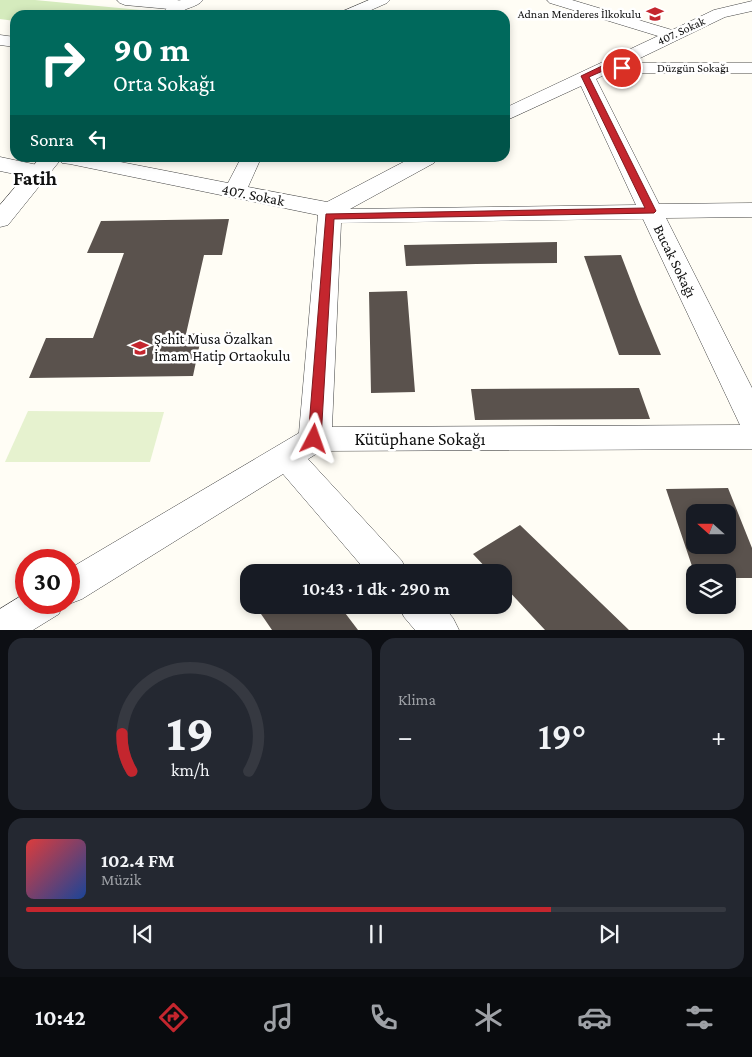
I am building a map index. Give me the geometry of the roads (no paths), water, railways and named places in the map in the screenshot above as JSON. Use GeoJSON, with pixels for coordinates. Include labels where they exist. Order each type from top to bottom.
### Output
{"type":"FeatureCollection","features":[{"type":"Feature","properties":{"kind":"street"},"geometry":{"type":"LineString","coordinates":[[125,0],[174,10],[195,0]]}},
{"type":"Feature","properties":{"kind":"street"},"geometry":{"type":"LineString","coordinates":[[359,10],[382,0]]}},
{"type":"Feature","properties":{"kind":"street"},"geometry":{"type":"LineString","coordinates":[[555,0],[672,35]]}},
{"type":"Feature","properties":{"kind":"street","name":"407. Sokak"},"geometry":{"type":"LineString","coordinates":[[510,113],[725,11],[752,6]]}},
{"type":"Feature","properties":{"kind":"street","name":"Düzgün Sokağı"},"geometry":{"type":"LineString","coordinates":[[595,72],[752,68]]}},
{"type":"Feature","properties":{"kind":"street","name":"Bucak Sokağı"},"geometry":{"type":"LineString","coordinates":[[595,72],[651,211],[752,420]]}},
{"type":"Feature","properties":{"kind":"street","name":"407. Sokak"},"geometry":{"type":"LineString","coordinates":[[90,162],[235,191],[330,213],[752,210]]}},
{"type":"Feature","properties":{"kind":"street"},"geometry":{"type":"LineString","coordinates":[[235,191],[249,162]]}},
{"type":"Feature","properties":{"kind":"street"},"geometry":{"type":"LineString","coordinates":[[383,564],[301,448],[330,213],[419,162]]}},
{"type":"Feature","properties":{"kind":"street"},"geometry":{"type":"LineString","coordinates":[[0,164],[45,165]]}},
{"type":"Feature","properties":{"kind":"street"},"geometry":{"type":"LineString","coordinates":[[0,220],[45,165]]}},
{"type":"Feature","properties":{"kind":"street","name":"Kütüphane Sokağı"},"geometry":{"type":"LineString","coordinates":[[301,448],[752,437]]}},
{"type":"Feature","properties":{"kind":"street"},"geometry":{"type":"LineString","coordinates":[[80,581],[301,448]]}},
{"type":"Feature","properties":{"kind":"street"},"geometry":{"type":"LineString","coordinates":[[0,629],[24,614]]}},
{"type":"Feature","properties":{"kind":"street"},"geometry":{"type":"LineString","coordinates":[[426,614],[439,630]]}},
{"type":"Feature","properties":{"kind":"place","name":"Adnan Menderes İlkokulu"},"geometry":{"type":"Point","coordinates":[655,14]}},
{"type":"Feature","properties":{"kind":"place","name":"Şehit Musa Özalkan İmam Hatip Ortaokulu"},"geometry":{"type":"Point","coordinates":[140,348]}},
{"type":"Feature","properties":{"kind":"district","name":"Fatih"},"geometry":{"type":"Point","coordinates":[35,178]}}]}
